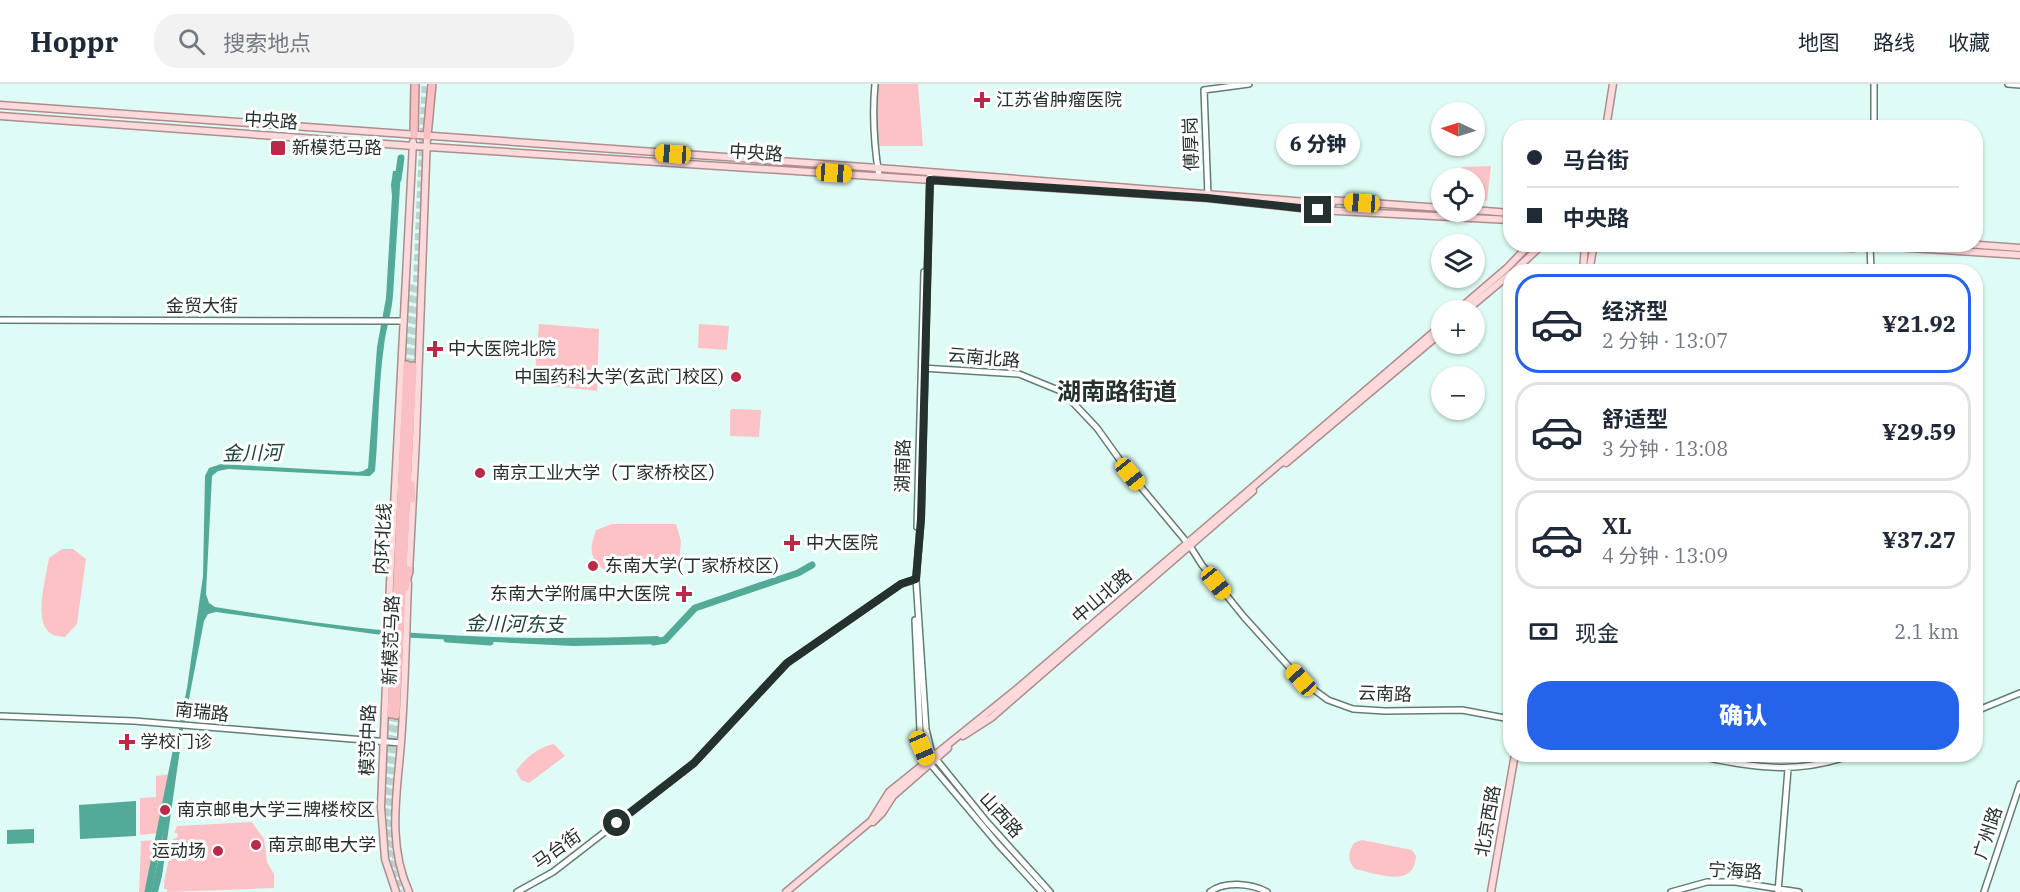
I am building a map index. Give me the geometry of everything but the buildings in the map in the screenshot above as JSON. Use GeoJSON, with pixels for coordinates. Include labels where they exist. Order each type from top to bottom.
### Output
{"type":"FeatureCollection","features":[{"type":"Feature","properties":{"kind":"highway"},"geometry":{"type":"LineString","coordinates":[[414,135],[415,84]]}},
{"type":"Feature","properties":{"kind":"highway"},"geometry":{"type":"LineString","coordinates":[[427,136],[432,84]]}},
{"type":"Feature","properties":{"kind":"highway"},"geometry":{"type":"LineString","coordinates":[[414,117],[430,117]]}},
{"type":"Feature","properties":{"kind":"highway","name":"内环北线"},"geometry":{"type":"LineString","coordinates":[[405,464],[395,605],[398,619],[402,648],[394,715],[390,644],[398,619],[410,366]]}},
{"type":"Feature","properties":{"kind":"highway"},"geometry":{"type":"LineString","coordinates":[[405,464],[412,499]]}},
{"type":"Feature","properties":{"kind":"highway"},"geometry":{"type":"LineString","coordinates":[[395,507],[405,464]]}},
{"type":"Feature","properties":{"kind":"highway"},"geometry":{"type":"LineString","coordinates":[[392,568],[395,605]]}},
{"type":"Feature","properties":{"kind":"highway"},"geometry":{"type":"LineString","coordinates":[[398,619],[409,570]]}},
{"type":"Feature","properties":{"kind":"main road"},"geometry":{"type":"LineString","coordinates":[[1607,120],[1613,84]]}},
{"type":"Feature","properties":{"kind":"main road","name":"中央路"},"geometry":{"type":"LineString","coordinates":[[0,105],[878,168],[929,172],[1208,195],[1332,205],[1278,199],[1208,195],[928,180],[879,177],[413,146],[0,116]]}},
{"type":"Feature","properties":{"kind":"main road","name":"新模范马路"},"geometry":{"type":"LineString","coordinates":[[398,619],[392,568],[414,135]]}},
{"type":"Feature","properties":{"kind":"main road","name":"新模范马路"},"geometry":{"type":"LineString","coordinates":[[409,570],[427,136]]}},
{"type":"Feature","properties":{"kind":"main road"},"geometry":{"type":"LineString","coordinates":[[412,172],[416,167],[426,168]]}},
{"type":"Feature","properties":{"kind":"main road","name":"中央路"},"geometry":{"type":"LineString","coordinates":[[1208,195],[1318,210],[1503,220]]}},
{"type":"Feature","properties":{"kind":"main road","name":"中央路"},"geometry":{"type":"LineString","coordinates":[[1278,199],[1314,199],[1431,207]]}},
{"type":"Feature","properties":{"kind":"main road"},"geometry":{"type":"LineString","coordinates":[[1485,211],[1503,212]]}},
{"type":"Feature","properties":{"kind":"main road"},"geometry":{"type":"LineString","coordinates":[[1983,245],[2020,248]]}},
{"type":"Feature","properties":{"kind":"main road"},"geometry":{"type":"LineString","coordinates":[[1511,264],[1522,252]]}},
{"type":"Feature","properties":{"kind":"main road"},"geometry":{"type":"LineString","coordinates":[[1522,264],[1534,252]]}},
{"type":"Feature","properties":{"kind":"main road"},"geometry":{"type":"LineString","coordinates":[[1983,252],[2020,255]]}},
{"type":"Feature","properties":{"kind":"main road"},"geometry":{"type":"LineString","coordinates":[[1470,300],[1503,271]]}},
{"type":"Feature","properties":{"kind":"main road"},"geometry":{"type":"LineString","coordinates":[[1479,300],[1503,280]]}},
{"type":"Feature","properties":{"kind":"main road","name":"中山北路"},"geometry":{"type":"LineString","coordinates":[[788,892],[871,820],[889,792],[1018,688],[1431,334]]}},
{"type":"Feature","properties":{"kind":"main road"},"geometry":{"type":"LineString","coordinates":[[1188,544],[1431,341]]}},
{"type":"Feature","properties":{"kind":"main road","name":"新模范马路"},"geometry":{"type":"LineString","coordinates":[[385,696],[390,644]]}},
{"type":"Feature","properties":{"kind":"main road","name":"新模范马路"},"geometry":{"type":"LineString","coordinates":[[402,648],[401,743],[394,806],[398,855],[409,892]]}},
{"type":"Feature","properties":{"kind":"main road","name":"模范中路"},"geometry":{"type":"LineString","coordinates":[[385,696],[381,807],[385,859],[396,892]]}},
{"type":"Feature","properties":{"kind":"main road","name":"北京西路"},"geometry":{"type":"LineString","coordinates":[[1491,892],[1514,762]]}},
{"type":"Feature","properties":{"kind":"street"},"geometry":{"type":"LineString","coordinates":[[875,84],[872,107],[873,135],[879,177]]}},
{"type":"Feature","properties":{"kind":"street","name":"傅厚岗"},"geometry":{"type":"LineString","coordinates":[[1208,195],[1204,90],[1249,84]]}},
{"type":"Feature","properties":{"kind":"street"},"geometry":{"type":"LineString","coordinates":[[1874,84],[1874,120]]}},
{"type":"Feature","properties":{"kind":"street"},"geometry":{"type":"LineString","coordinates":[[2008,84],[2020,85]]}},
{"type":"Feature","properties":{"kind":"street","name":"湖南路"},"geometry":{"type":"LineString","coordinates":[[929,172],[921,519],[915,580],[926,729],[932,759]]}},
{"type":"Feature","properties":{"kind":"street","name":"金贸大街"},"geometry":{"type":"LineString","coordinates":[[0,320],[404,321]]}},
{"type":"Feature","properties":{"kind":"street","name":"云南北路"},"geometry":{"type":"LineString","coordinates":[[923,368],[1019,374],[1063,392],[1097,428],[1130,474],[1188,544]]}},
{"type":"Feature","properties":{"kind":"street","name":"云南路"},"geometry":{"type":"LineString","coordinates":[[1188,544],[1202,565],[1264,641],[1301,680],[1328,700],[1353,709],[1462,710],[1503,718]]}},
{"type":"Feature","properties":{"kind":"street","name":"马台街"},"geometry":{"type":"LineString","coordinates":[[517,892],[553,872],[694,763],[787,663],[891,590],[915,580]]}},
{"type":"Feature","properties":{"kind":"street"},"geometry":{"type":"LineString","coordinates":[[1983,708],[2020,693]]}},
{"type":"Feature","properties":{"kind":"street","name":"南瑞路"},"geometry":{"type":"LineString","coordinates":[[0,716],[172,723],[401,743]]}},
{"type":"Feature","properties":{"kind":"street","name":"山西路"},"geometry":{"type":"LineString","coordinates":[[932,759],[997,843],[1042,892]]}},
{"type":"Feature","properties":{"kind":"street","name":"山西路"},"geometry":{"type":"LineString","coordinates":[[932,759],[1050,892]]}},
{"type":"Feature","properties":{"kind":"street"},"geometry":{"type":"LineString","coordinates":[[1730,762],[1756,767],[1788,769],[1831,762]]}},
{"type":"Feature","properties":{"kind":"street"},"geometry":{"type":"LineString","coordinates":[[1778,891],[1788,769]]}},
{"type":"Feature","properties":{"kind":"street","name":"广州路"},"geometry":{"type":"LineString","coordinates":[[1984,892],[2020,784]]}},
{"type":"Feature","properties":{"kind":"street","name":"宁海路"},"geometry":{"type":"LineString","coordinates":[[1671,892],[1707,882],[1735,882],[1778,891],[1799,892]]}},
{"type":"Feature","properties":{"kind":"street"},"geometry":{"type":"LineString","coordinates":[[1210,892],[1217,886],[1247,885],[1267,892]]}},
{"type":"Feature","properties":{"kind":"shaded area"},"geometry":{"type":"Polygon","coordinates":[[[876,84],[918,84],[923,146],[878,146],[874,111],[876,84]]]}},
{"type":"Feature","properties":{"kind":"shaded area"},"geometry":{"type":"Polygon","coordinates":[[[1491,166],[1487,201],[1485,201],[1485,168],[1462,167],[1491,166]]]}},
{"type":"Feature","properties":{"kind":"shaded area"},"geometry":{"type":"Polygon","coordinates":[[[393,171],[401,171],[393,295],[382,361],[375,471],[370,476],[366,476],[228,469],[218,471],[212,476],[206,594],[209,603],[215,607],[265,615],[390,631],[506,637],[658,636],[665,644],[573,646],[396,637],[216,612],[208,614],[204,621],[182,735],[162,876],[158,892],[151,892],[161,847],[203,576],[205,476],[209,468],[221,464],[358,472],[368,468],[377,347],[386,298],[393,171]]]}},
{"type":"Feature","properties":{"kind":"shaded area"},"geometry":{"type":"Polygon","coordinates":[[[539,324],[599,329],[597,391],[534,384],[539,324]]]}},
{"type":"Feature","properties":{"kind":"shaded area"},"geometry":{"type":"Polygon","coordinates":[[[699,324],[729,326],[727,350],[698,348],[699,324]]]}},
{"type":"Feature","properties":{"kind":"shaded area"},"geometry":{"type":"Polygon","coordinates":[[[732,409],[761,410],[759,437],[730,436],[730,411],[732,409]]]}},
{"type":"Feature","properties":{"kind":"shaded area"},"geometry":{"type":"Polygon","coordinates":[[[612,524],[676,524],[681,541],[679,564],[663,568],[606,572],[596,562],[592,553],[592,544],[596,530],[612,524]]]}},
{"type":"Feature","properties":{"kind":"shaded area"},"geometry":{"type":"Polygon","coordinates":[[[62,549],[73,549],[86,559],[77,624],[65,637],[49,632],[42,615],[42,596],[49,558],[62,549]]]}},
{"type":"Feature","properties":{"kind":"shaded area"},"geometry":{"type":"Polygon","coordinates":[[[554,744],[565,756],[529,783],[521,780],[516,771],[523,762],[538,750],[554,744]]]}},
{"type":"Feature","properties":{"kind":"shaded area"},"geometry":{"type":"Polygon","coordinates":[[[170,774],[160,833],[140,835],[140,798],[156,797],[156,776],[170,774]]]}},
{"type":"Feature","properties":{"kind":"shaded area"},"geometry":{"type":"Polygon","coordinates":[[[136,801],[136,836],[80,839],[79,805],[136,801]]]}},
{"type":"Feature","properties":{"kind":"shaded area","name":"运动场"},"geometry":{"type":"Polygon","coordinates":[[[252,822],[264,839],[267,862],[274,874],[274,888],[167,892],[167,889],[164,889],[173,839],[178,837],[177,833],[174,833],[177,826],[252,822]]]}},
{"type":"Feature","properties":{"kind":"shaded area"},"geometry":{"type":"Polygon","coordinates":[[[34,829],[34,843],[7,844],[7,830],[34,829]]]}},
{"type":"Feature","properties":{"kind":"shaded area"},"geometry":{"type":"Polygon","coordinates":[[[160,840],[147,892],[139,892],[141,841],[160,840]]]}},
{"type":"Feature","properties":{"kind":"shaded area"},"geometry":{"type":"Polygon","coordinates":[[[1362,840],[1412,850],[1416,856],[1414,866],[1409,873],[1393,877],[1355,869],[1351,863],[1350,853],[1354,843],[1362,840]]]}},
{"type":"Feature","properties":{"kind":"waterway","name":"金川河"},"geometry":{"type":"LineString","coordinates":[[398,179],[401,158]]}},
{"type":"Feature","properties":{"kind":"waterway","name":"金川河东支"},"geometry":{"type":"LineString","coordinates":[[654,642],[665,640],[695,608],[798,573],[812,565]]}},
{"type":"Feature","properties":{"kind":"waterway","name":"金川河东支"},"geometry":{"type":"LineString","coordinates":[[447,639],[490,642]]}},
{"type":"Feature","properties":{"kind":"waterway","name":"金川河"},"geometry":{"type":"LineString","coordinates":[[148,892],[179,737]]}},
{"type":"Feature","properties":{"kind":"tunnel"},"geometry":{"type":"LineString","coordinates":[[413,366],[425,84]]}},
{"type":"Feature","properties":{"kind":"tunnel"},"geometry":{"type":"LineString","coordinates":[[1332,207],[1382,210]]}},
{"type":"Feature","properties":{"kind":"tunnel"},"geometry":{"type":"LineString","coordinates":[[1376,207],[1431,210]]}},
{"type":"Feature","properties":{"kind":"tunnel"},"geometry":{"type":"LineString","coordinates":[[1485,214],[1498,215]]}},
{"type":"Feature","properties":{"kind":"tunnel"},"geometry":{"type":"LineString","coordinates":[[407,365],[411,281]]}},
{"type":"Feature","properties":{"kind":"tunnel"},"geometry":{"type":"LineString","coordinates":[[391,714],[386,821],[390,860],[400,892]]}},
{"type":"Feature","properties":{"kind":"tunnel"},"geometry":{"type":"LineString","coordinates":[[396,715],[391,814],[394,853],[399,872]]}},
{"type":"Feature","properties":{"kind":"place","name":"江苏省肿瘤医院"},"geometry":{"type":"Point","coordinates":[982,100]}},
{"type":"Feature","properties":{"kind":"place","name":"新模范马路"},"geometry":{"type":"Point","coordinates":[278,148]}},
{"type":"Feature","properties":{"kind":"place","name":"中大医院北院"},"geometry":{"type":"Point","coordinates":[435,349]}},
{"type":"Feature","properties":{"kind":"place","name":"中国药科大学(玄武门校区)"},"geometry":{"type":"Point","coordinates":[736,377]}},
{"type":"Feature","properties":{"kind":"place","name":"南京工业大学（丁家桥校区）"},"geometry":{"type":"Point","coordinates":[480,473]}},
{"type":"Feature","properties":{"kind":"place","name":"中大医院"},"geometry":{"type":"Point","coordinates":[792,543]}},
{"type":"Feature","properties":{"kind":"place","name":"东南大学(丁家桥校区)"},"geometry":{"type":"Point","coordinates":[593,566]}},
{"type":"Feature","properties":{"kind":"place","name":"东南大学附属中大医院"},"geometry":{"type":"Point","coordinates":[684,594]}},
{"type":"Feature","properties":{"kind":"place","name":"学校门诊"},"geometry":{"type":"Point","coordinates":[127,742]}},
{"type":"Feature","properties":{"kind":"place","name":"南京邮电大学三牌楼校区"},"geometry":{"type":"Point","coordinates":[165,810]}},
{"type":"Feature","properties":{"kind":"place","name":"南京邮电大学"},"geometry":{"type":"Point","coordinates":[256,845]}},
{"type":"Feature","properties":{"kind":"place","name":"运动场"},"geometry":{"type":"Point","coordinates":[218,851]}},
{"type":"Feature","properties":{"kind":"district","name":"湖南路街道"},"geometry":{"type":"Point","coordinates":[1117,392]}},
{"type":"Feature","properties":{"kind":"route"},"geometry":{"type":"LineString","coordinates":[[617,823],[694,763],[787,663],[901,584],[916,579],[921,519],[930,180],[1207,198],[1318,210]]}}]}
